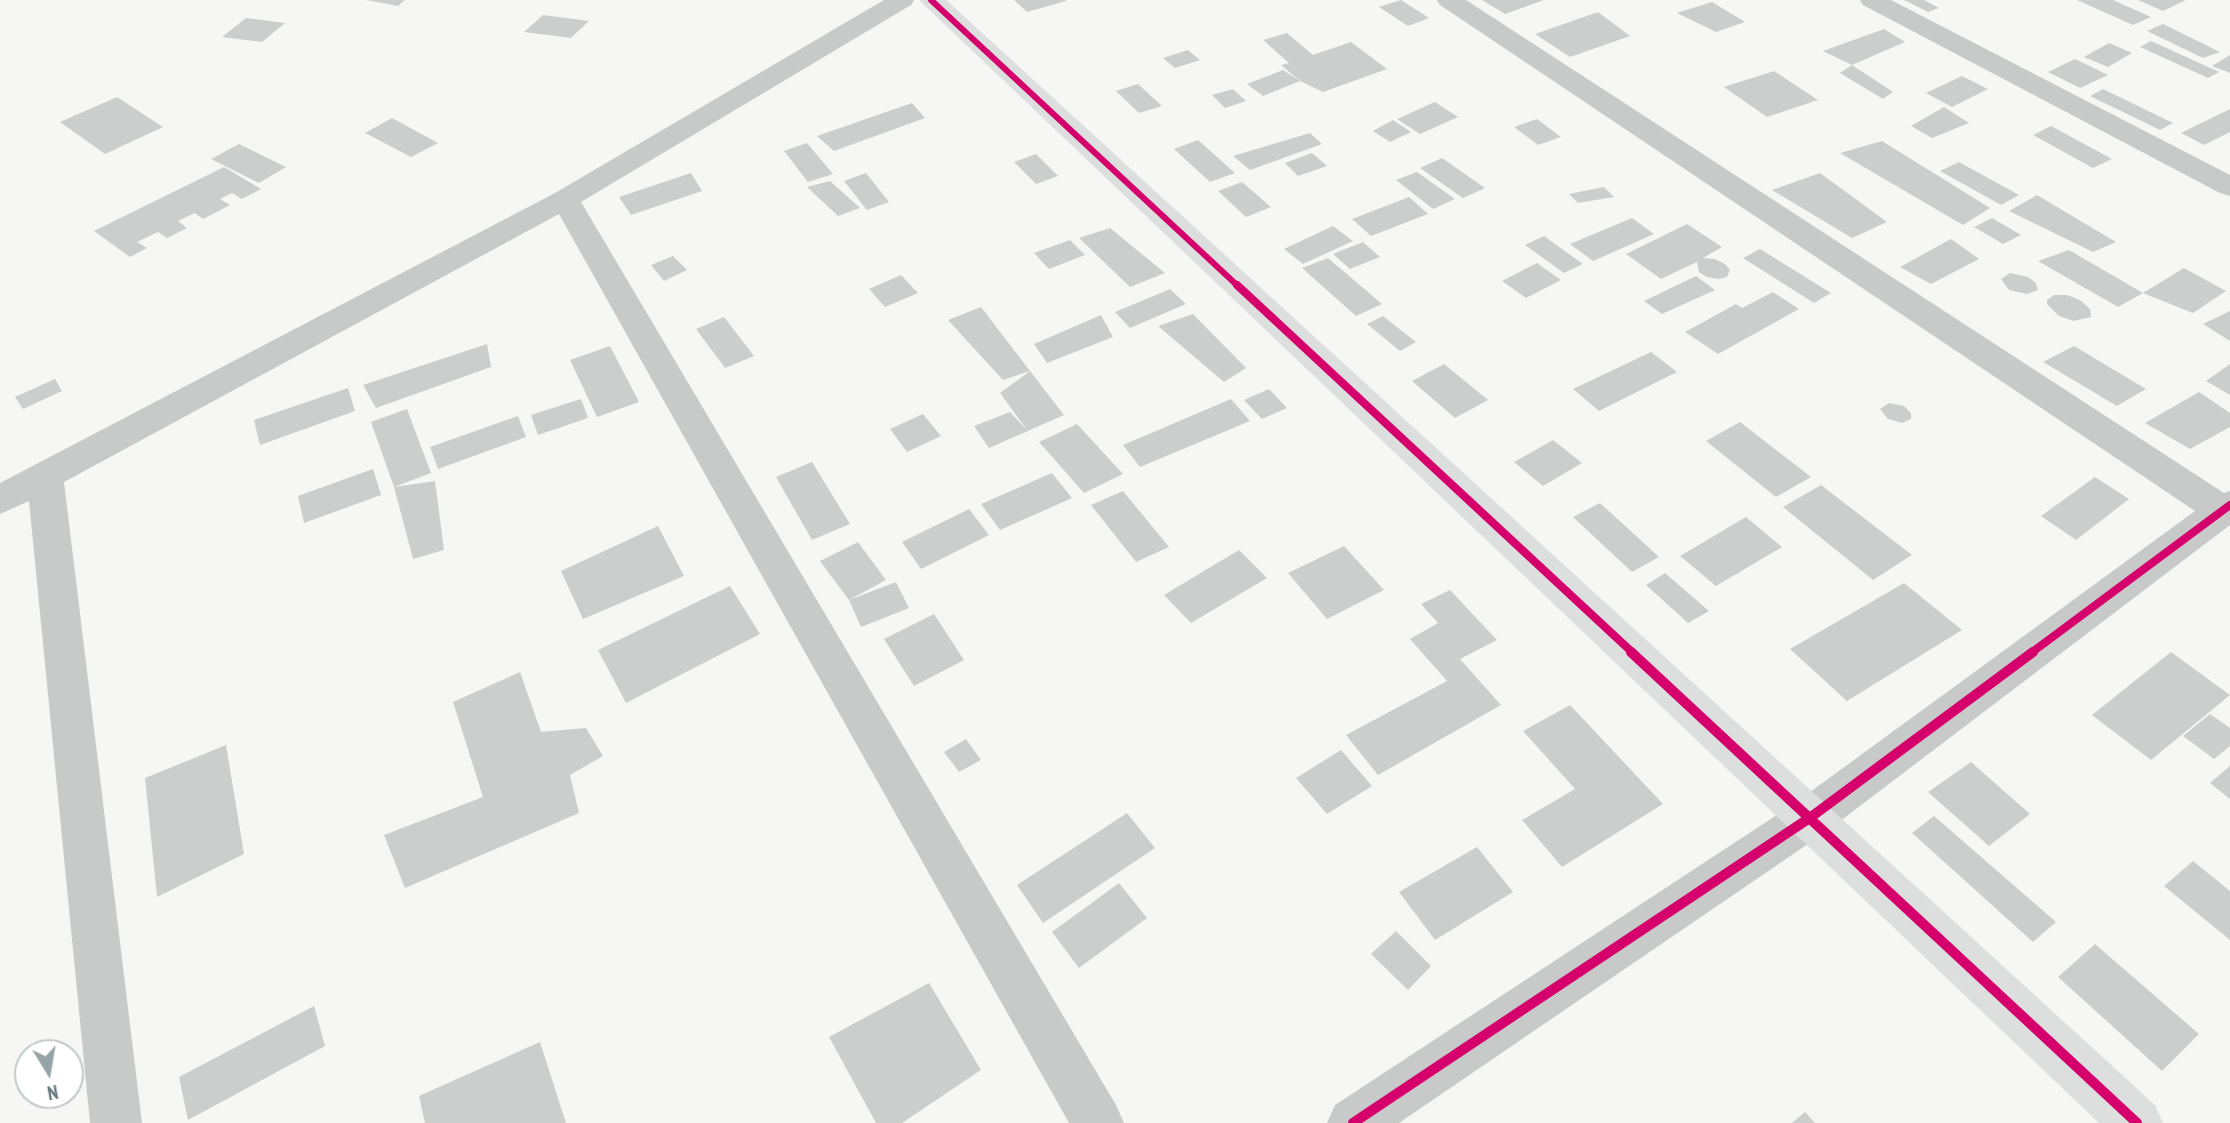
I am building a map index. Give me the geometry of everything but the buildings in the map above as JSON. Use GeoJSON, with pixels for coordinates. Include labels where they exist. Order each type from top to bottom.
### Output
{"type":"FeatureCollection","features":[{"type":"Feature","properties":{"kind":"street"},"geometry":{"type":"LineString","coordinates":[[0,500],[565,199],[902,0]]}},
{"type":"Feature","properties":{"kind":"street"},"geometry":{"type":"LineString","coordinates":[[931,0],[2137,1123]]}},
{"type":"Feature","properties":{"kind":"street"},"geometry":{"type":"LineString","coordinates":[[1353,1123],[1811,817],[2226,507],[1449,0]]}},
{"type":"Feature","properties":{"kind":"street"},"geometry":{"type":"LineString","coordinates":[[1872,0],[2230,187]]}},
{"type":"Feature","properties":{"kind":"street"},"geometry":{"type":"LineString","coordinates":[[565,199],[1098,1123]]}},
{"type":"Feature","properties":{"kind":"street"},"geometry":{"type":"LineString","coordinates":[[45,474],[117,1123]]}},
{"type":"Feature","properties":{"kind":"cycle path"},"geometry":{"type":"LineString","coordinates":[[931,0],[2137,1123]]}},
{"type":"Feature","properties":{"kind":"cycle path"},"geometry":{"type":"LineString","coordinates":[[1353,1123],[1811,817],[2230,505]]}}]}
